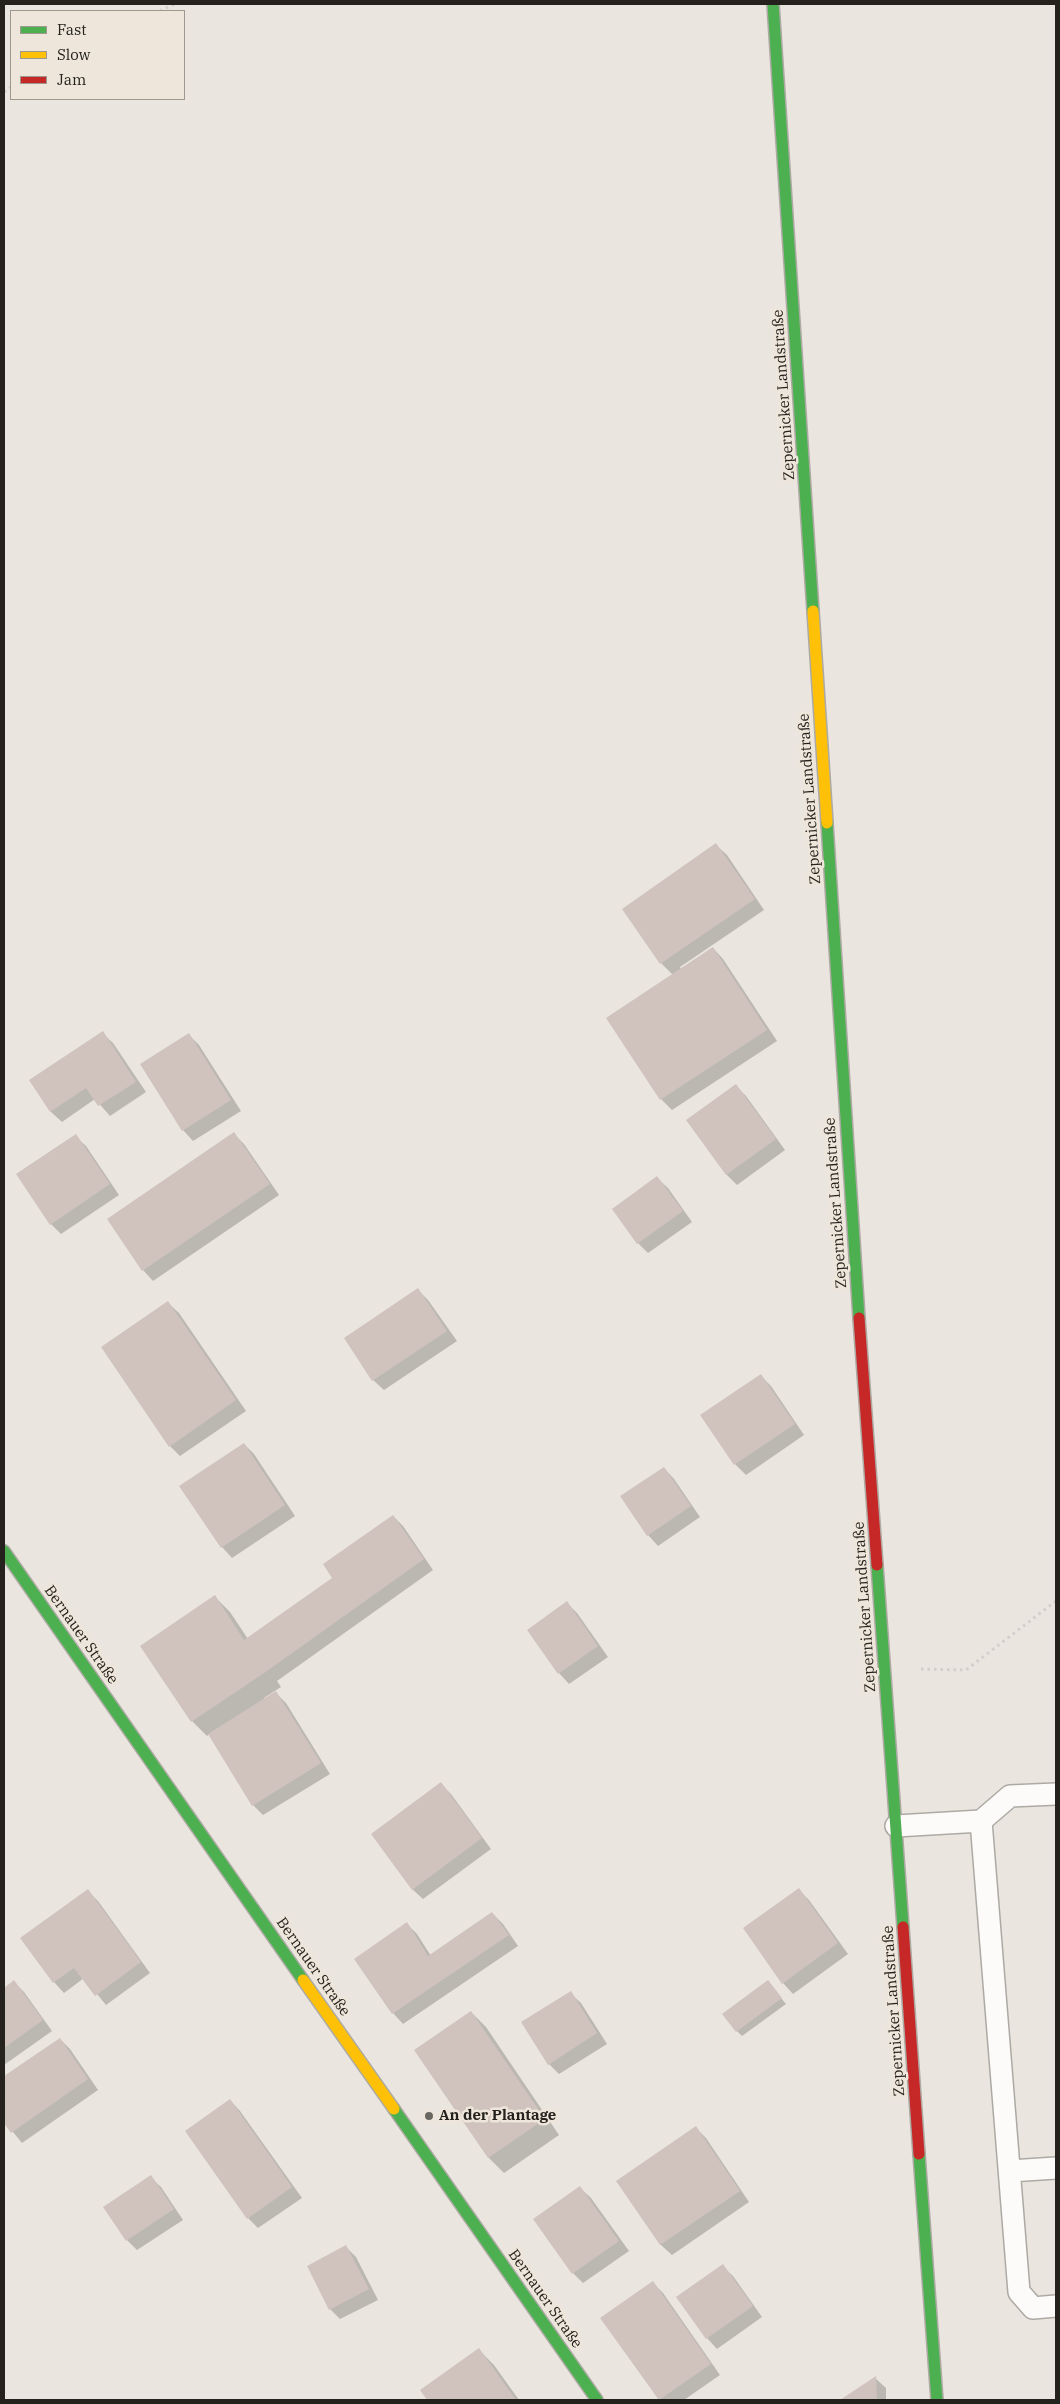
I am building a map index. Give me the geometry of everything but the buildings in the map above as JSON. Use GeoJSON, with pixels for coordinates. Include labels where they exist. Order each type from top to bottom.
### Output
{"type":"FeatureCollection","features":[{"type":"Feature","properties":{"kind":"street","name":"Zepernicker Landstraße"},"geometry":{"type":"LineString","coordinates":[[773,4],[858,1299],[937,2400]]}},
{"type":"Feature","properties":{"kind":"street","name":"Bernauer Straße"},"geometry":{"type":"LineString","coordinates":[[4,1551],[598,2400]]}},
{"type":"Feature","properties":{"kind":"lane"},"geometry":{"type":"LineString","coordinates":[[896,1826],[981,1821],[1010,1796],[1053,1791]]}},
{"type":"Feature","properties":{"kind":"lane"},"geometry":{"type":"LineString","coordinates":[[981,1821],[1019,2292],[1033,2308],[1056,2306]]}},
{"type":"Feature","properties":{"kind":"lane"},"geometry":{"type":"LineString","coordinates":[[1010,2171],[1056,2168]]}},
{"type":"Feature","properties":{"kind":"path"},"geometry":{"type":"LineString","coordinates":[[162,10],[175,4]]}},
{"type":"Feature","properties":{"kind":"path"},"geometry":{"type":"LineString","coordinates":[[885,1668],[966,1670],[1056,1601]]}},
{"type":"Feature","properties":{"kind":"traffic: fast"},"geometry":{"type":"LineString","coordinates":[[773,4],[813,611]]}},
{"type":"Feature","properties":{"kind":"traffic: fast"},"geometry":{"type":"LineString","coordinates":[[827,823],[859,1318]]}},
{"type":"Feature","properties":{"kind":"traffic: fast"},"geometry":{"type":"LineString","coordinates":[[4,1551],[303,1980]]}},
{"type":"Feature","properties":{"kind":"traffic: fast"},"geometry":{"type":"LineString","coordinates":[[877,1565],[903,1927]]}},
{"type":"Feature","properties":{"kind":"traffic: fast"},"geometry":{"type":"LineString","coordinates":[[394,2109],[597,2400]]}},
{"type":"Feature","properties":{"kind":"traffic: fast"},"geometry":{"type":"LineString","coordinates":[[919,2154],[937,2400]]}},
{"type":"Feature","properties":{"kind":"traffic: slow"},"geometry":{"type":"LineString","coordinates":[[813,611],[827,823]]}},
{"type":"Feature","properties":{"kind":"traffic: slow"},"geometry":{"type":"LineString","coordinates":[[303,1980],[394,2109]]}},
{"type":"Feature","properties":{"kind":"traffic: jam"},"geometry":{"type":"LineString","coordinates":[[859,1318],[877,1565]]}},
{"type":"Feature","properties":{"kind":"traffic: jam"},"geometry":{"type":"LineString","coordinates":[[903,1927],[919,2154]]}},
{"type":"Feature","properties":{"kind":"place","name":"An der Plantage"},"geometry":{"type":"Point","coordinates":[429,2116]}}]}
